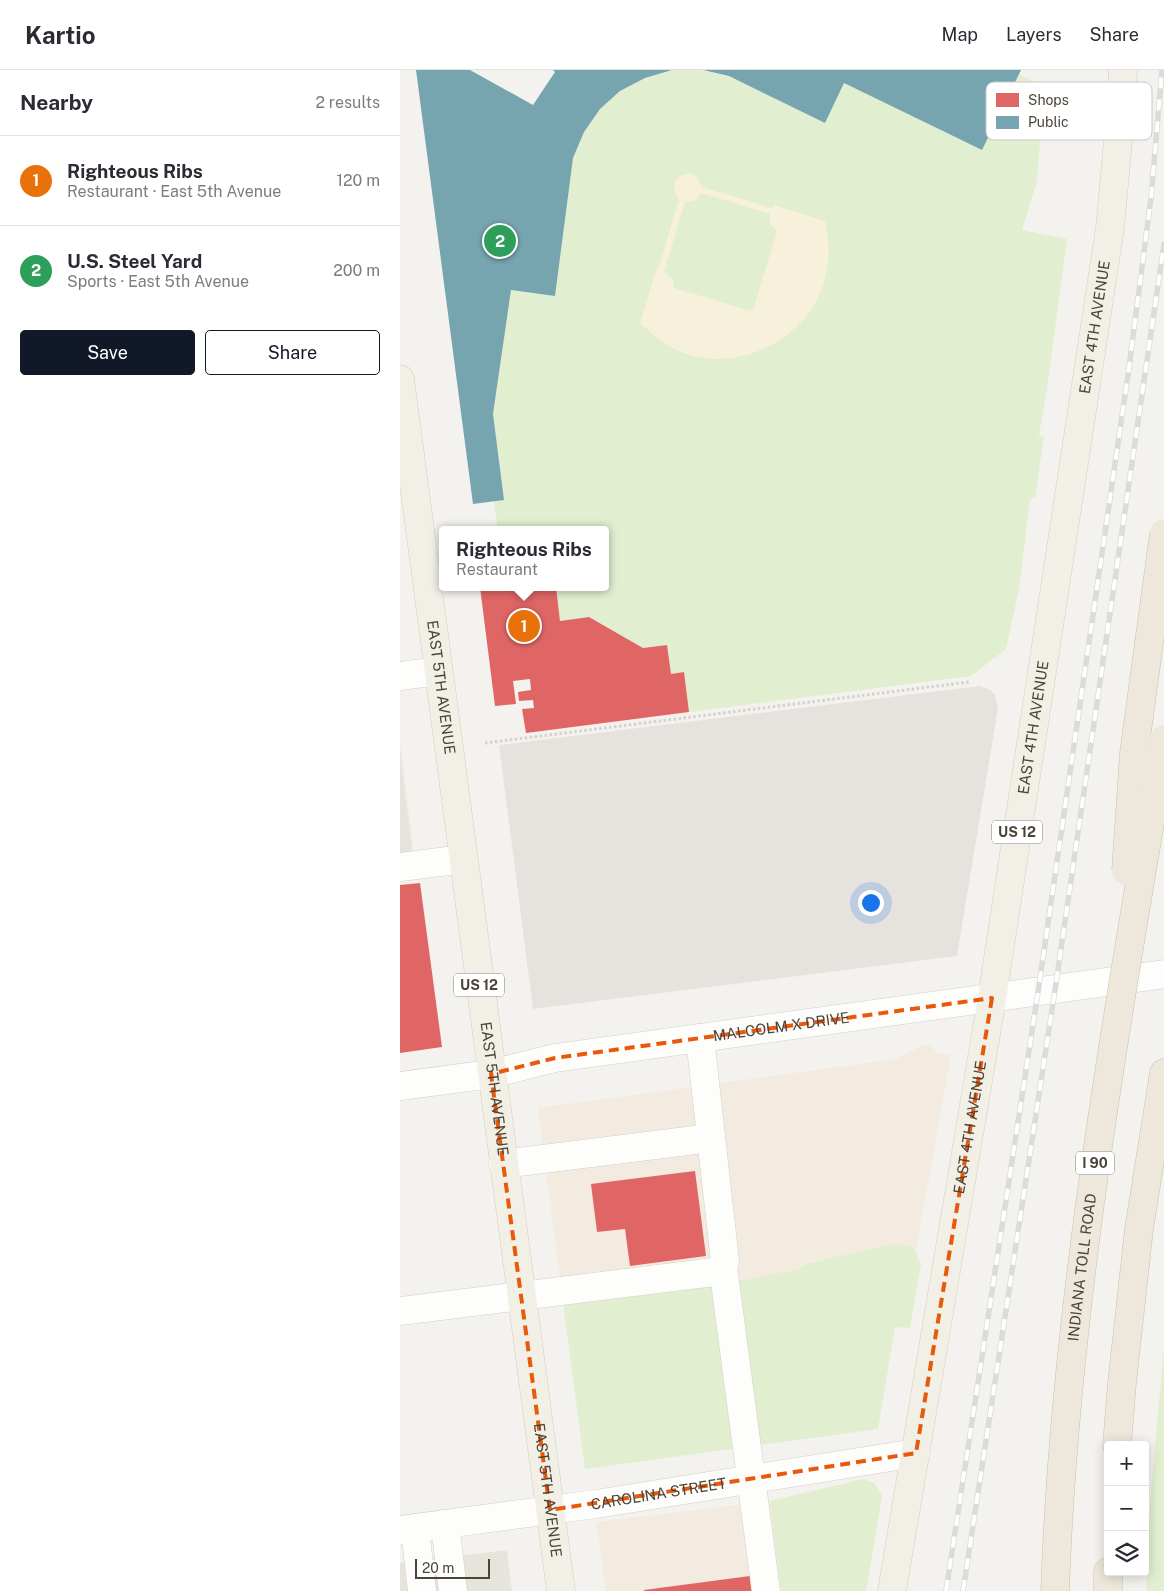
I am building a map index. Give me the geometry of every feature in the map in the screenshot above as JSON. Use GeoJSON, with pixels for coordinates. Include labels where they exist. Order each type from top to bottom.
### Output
{"type":"FeatureCollection","features":[{"type":"Feature","properties":{"kind":"highway"},"geometry":{"type":"LineString","coordinates":[[1114,1038],[1134,753],[1164,533]]}},
{"type":"Feature","properties":{"kind":"highway","name":"INDIANA TOLL ROAD"},"geometry":{"type":"LineString","coordinates":[[1055,1591],[1069,1378],[1086,1224],[1114,1038],[1164,739]]}},
{"type":"Feature","properties":{"kind":"highway"},"geometry":{"type":"LineString","coordinates":[[1117,1441],[1139,1229],[1164,1073]]}},
{"type":"Feature","properties":{"kind":"highway"},"geometry":{"type":"LineString","coordinates":[[1108,1576],[1108,1591]]}},
{"type":"Feature","properties":{"kind":"main road","name":"EAST 4TH AVENUE"},"geometry":{"type":"LineString","coordinates":[[892,1591],[992,998],[1110,228],[1118,140]]}},
{"type":"Feature","properties":{"kind":"main road","name":"EAST 5TH AVENUE"},"geometry":{"type":"LineString","coordinates":[[400,378],[560,1591]]}},
{"type":"Feature","properties":{"kind":"street"},"geometry":{"type":"LineString","coordinates":[[400,676],[438,671]]}},
{"type":"Feature","properties":{"kind":"street"},"geometry":{"type":"LineString","coordinates":[[400,867],[463,859]]}},
{"type":"Feature","properties":{"kind":"street","name":"MALCOLM X DRIVE"},"geometry":{"type":"LineString","coordinates":[[400,1086],[491,1074],[555,1058],[1164,974]]}},
{"type":"Feature","properties":{"kind":"street"},"geometry":{"type":"LineString","coordinates":[[700,1038],[725,1261],[723,1267],[766,1591]]}},
{"type":"Feature","properties":{"kind":"street"},"geometry":{"type":"LineString","coordinates":[[503,1164],[711,1138]]}},
{"type":"Feature","properties":{"kind":"street"},"geometry":{"type":"LineString","coordinates":[[400,1311],[714,1272],[723,1267]]}},
{"type":"Feature","properties":{"kind":"street","name":"CAROLINA STREET"},"geometry":{"type":"LineString","coordinates":[[407,1529],[550,1510],[916,1453]]}},
{"type":"Feature","properties":{"kind":"street"},"geometry":{"type":"LineString","coordinates":[[445,1524],[453,1591]]}},
{"type":"Feature","properties":{"kind":"street"},"geometry":{"type":"LineString","coordinates":[[407,1529],[422,1591]]}},
{"type":"Feature","properties":{"kind":"path"},"geometry":{"type":"LineString","coordinates":[[486,743],[969,682]]}},
{"type":"Feature","properties":{"kind":"highlighted area"},"geometry":{"type":"Polygon","coordinates":[[[992,998],[916,1453],[550,1510],[491,1074],[555,1058],[992,998]]]}},
{"type":"Feature","properties":{"kind":"shaded area"},"geometry":{"type":"Polygon","coordinates":[[[980,686],[990,690],[995,695],[998,708],[957,956],[533,1009],[499,745],[980,686]]]}},
{"type":"Feature","properties":{"kind":"shaded area"},"geometry":{"type":"Polygon","coordinates":[[[400,738],[414,851],[400,857],[400,738]]]}},
{"type":"Feature","properties":{"kind":"shaded area"},"geometry":{"type":"Polygon","coordinates":[[[400,751],[412,850],[400,856],[400,751]]]}},
{"type":"Feature","properties":{"kind":"shaded area"},"geometry":{"type":"Polygon","coordinates":[[[922,1045],[930,1045],[936,1053],[951,1055],[916,1252],[909,1246],[809,1262],[795,1270],[716,1285],[563,1303],[538,1108],[896,1059],[922,1045]]]}},
{"type":"Feature","properties":{"kind":"shaded area"},"geometry":{"type":"Polygon","coordinates":[[[770,1501],[781,1591],[606,1591],[596,1522],[770,1501]]]}},
{"type":"Feature","properties":{"kind":"shaded area"},"geometry":{"type":"Polygon","coordinates":[[[507,1550],[512,1591],[400,1591],[400,1563],[507,1550]]]}},
{"type":"Feature","properties":{"kind":"green space"},"geometry":{"type":"Polygon","coordinates":[[[673,70],[699,70],[729,76],[825,123],[844,83],[982,150],[987,140],[1040,140],[1037,181],[1022,230],[1067,239],[1039,435],[1044,436],[1035,498],[1030,499],[1019,589],[1006,649],[971,676],[689,712],[684,673],[671,674],[667,645],[643,648],[589,617],[560,621],[556,591],[609,591],[609,526],[497,526],[494,501],[504,500],[493,414],[511,290],[555,296],[573,158],[584,132],[600,109],[620,91],[645,78],[673,70]]]}},
{"type":"Feature","properties":{"kind":"green space"},"geometry":{"type":"Polygon","coordinates":[[[1019,74],[1034,82],[1015,82],[1019,74]]]}},
{"type":"Feature","properties":{"kind":"green space"},"geometry":{"type":"Polygon","coordinates":[[[895,1244],[909,1246],[916,1252],[921,1265],[910,1328],[895,1327],[878,1429],[585,1469],[563,1303],[716,1285],[795,1270],[809,1263],[895,1244]]]}},
{"type":"Feature","properties":{"kind":"green space"},"geometry":{"type":"Polygon","coordinates":[[[1164,1347],[1164,1591],[1146,1591],[1147,1576],[1149,1576],[1150,1504],[1164,1347]]]}},
{"type":"Feature","properties":{"kind":"green space"},"geometry":{"type":"Polygon","coordinates":[[[864,1479],[874,1483],[882,1496],[866,1591],[781,1591],[770,1501],[864,1479]]]}},
{"type":"Feature","properties":{"kind":"sand"},"geometry":{"type":"Polygon","coordinates":[[[689,173],[697,177],[702,187],[772,208],[774,205],[825,221],[828,237],[828,261],[823,285],[814,306],[800,323],[783,338],[764,349],[742,356],[720,359],[698,357],[677,350],[657,338],[640,323],[679,199],[675,193],[674,184],[680,176],[689,173]],[[701,193],[694,201],[685,202],[664,272],[673,279],[674,288],[752,310],[777,231],[770,224],[770,214],[701,193]]]}},
{"type":"Feature","properties":{"kind":"building: Shops"},"geometry":{"type":"Polygon","coordinates":[[[481,591],[556,591],[560,621],[589,617],[643,648],[667,645],[671,674],[684,672],[689,712],[526,733],[522,709],[534,708],[533,700],[519,701],[518,692],[531,690],[530,679],[513,681],[516,704],[495,706],[481,591]]]}},
{"type":"Feature","properties":{"kind":"building: Shops"},"geometry":{"type":"Polygon","coordinates":[[[420,883],[442,1047],[400,1053],[400,885],[420,883]]]}},
{"type":"Feature","properties":{"kind":"building: Shops"},"geometry":{"type":"Polygon","coordinates":[[[695,1171],[706,1256],[630,1266],[625,1229],[597,1232],[591,1184],[695,1171]]]}},
{"type":"Feature","properties":{"kind":"building: Shops"},"geometry":{"type":"Polygon","coordinates":[[[750,1576],[752,1591],[644,1591],[644,1590],[750,1576]]]}},
{"type":"Feature","properties":{"kind":"building: Public"},"geometry":{"type":"Polygon","coordinates":[[[416,70],[470,70],[533,105],[555,72],[553,70],[672,70],[645,78],[620,91],[600,109],[584,132],[573,158],[555,296],[511,290],[493,414],[504,500],[473,504],[416,70]]]}},
{"type":"Feature","properties":{"kind":"building: Public"},"geometry":{"type":"Polygon","coordinates":[[[703,70],[1021,70],[1015,82],[986,82],[987,140],[982,150],[844,83],[825,123],[729,76],[703,70]]]}},
{"type":"Feature","properties":{"kind":"railway"},"geometry":{"type":"LineString","coordinates":[[946,1591],[1038,992],[1128,375],[1151,198],[1162,70]]}},
{"type":"Feature","properties":{"kind":"railway"},"geometry":{"type":"LineString","coordinates":[[963,1591],[1055,990],[1164,244]]}},
{"type":"Feature","properties":{"kind":"place","name":"U.S. Steel Yard"},"geometry":{"type":"Point","coordinates":[500,241]}},
{"type":"Feature","properties":{"kind":"place","name":"Righteous Ribs"},"geometry":{"type":"Point","coordinates":[524,626]}}]}
